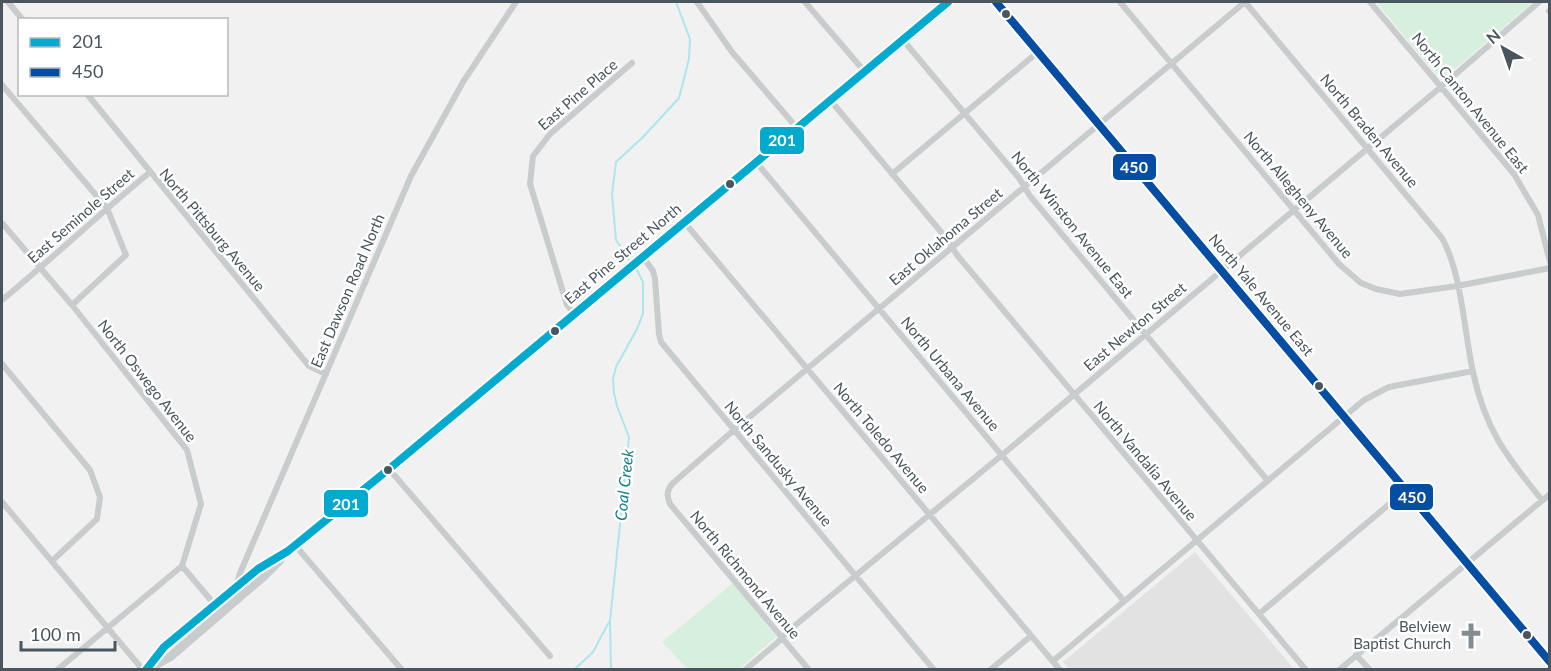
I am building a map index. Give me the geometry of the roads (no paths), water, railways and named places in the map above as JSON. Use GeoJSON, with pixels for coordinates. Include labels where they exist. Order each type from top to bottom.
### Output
{"type":"FeatureCollection","features":[{"type":"Feature","properties":{"kind":"main road","name":"East Pine Street North"},"geometry":{"type":"LineString","coordinates":[[145,669],[171,656],[264,576],[292,548],[575,315],[948,2]]}},
{"type":"Feature","properties":{"kind":"main road","name":"North Yale Avenue East"},"geometry":{"type":"LineString","coordinates":[[996,2],[1550,663]]}},
{"type":"Feature","properties":{"kind":"main road","name":"East Pine Street North"},"geometry":{"type":"LineString","coordinates":[[145,669],[164,647],[258,569],[292,548]]}},
{"type":"Feature","properties":{"kind":"street"},"geometry":{"type":"LineString","coordinates":[[8,2],[21,18]]}},
{"type":"Feature","properties":{"kind":"street","name":"East Dawson Road North"},"geometry":{"type":"LineString","coordinates":[[232,604],[240,573],[411,176],[463,82],[516,2]]}},
{"type":"Feature","properties":{"kind":"street"},"geometry":{"type":"LineString","coordinates":[[697,2],[732,52],[797,128]]}},
{"type":"Feature","properties":{"kind":"street"},"geometry":{"type":"LineString","coordinates":[[805,2],[865,72]]}},
{"type":"Feature","properties":{"kind":"street","name":"North Allegheny Avenue"},"geometry":{"type":"LineString","coordinates":[[1120,2],[1339,264],[1361,283],[1400,294],[1457,286],[1550,268]]}},
{"type":"Feature","properties":{"kind":"street","name":"East Oklahoma Street"},"geometry":{"type":"LineString","coordinates":[[667,494],[673,483],[734,430],[1245,2]]}},
{"type":"Feature","properties":{"kind":"street","name":"North Braden Avenue"},"geometry":{"type":"LineString","coordinates":[[1245,2],[1442,238],[1450,254],[1457,286]]}},
{"type":"Feature","properties":{"kind":"street","name":"North Canton Avenue East"},"geometry":{"type":"LineString","coordinates":[[1370,2],[1514,174],[1538,215],[1550,262]]}},
{"type":"Feature","properties":{"kind":"street","name":"East Newton Street"},"geometry":{"type":"LineString","coordinates":[[745,669],[1442,87],[1539,2]]}},
{"type":"Feature","properties":{"kind":"street","name":"North Winston Avenue East"},"geometry":{"type":"LineString","coordinates":[[903,40],[1268,481]]}},
{"type":"Feature","properties":{"kind":"street"},"geometry":{"type":"LineString","coordinates":[[892,174],[1038,51]]}},
{"type":"Feature","properties":{"kind":"street","name":"East Pine Place"},"geometry":{"type":"LineString","coordinates":[[575,315],[567,305],[563,294],[530,184],[533,156],[550,134],[633,63]]}},
{"type":"Feature","properties":{"kind":"street"},"geometry":{"type":"LineString","coordinates":[[2,85],[107,208],[126,255],[72,305]]}},
{"type":"Feature","properties":{"kind":"street","name":"North Pittsburg Avenue"},"geometry":{"type":"LineString","coordinates":[[89,96],[149,173],[309,366],[326,374]]}},
{"type":"Feature","properties":{"kind":"street","name":"North Vandalia Avenue"},"geometry":{"type":"LineString","coordinates":[[831,101],[1196,541],[1306,669]]}},
{"type":"Feature","properties":{"kind":"street","name":"North Urbana Avenue"},"geometry":{"type":"LineString","coordinates":[[756,162],[1124,601]]}},
{"type":"Feature","properties":{"kind":"street","name":"East Seminole Street"},"geometry":{"type":"LineString","coordinates":[[2,300],[149,173]]}},
{"type":"Feature","properties":{"kind":"street","name":"North Toledo Avenue"},"geometry":{"type":"LineString","coordinates":[[684,222],[1060,669]]}},
{"type":"Feature","properties":{"kind":"street","name":"North Oswego Avenue"},"geometry":{"type":"LineString","coordinates":[[2,223],[72,305],[187,450],[201,504],[182,566]]}},
{"type":"Feature","properties":{"kind":"street","name":"North Sandusky Avenue"},"geometry":{"type":"LineString","coordinates":[[641,258],[653,271],[655,279],[661,342],[934,669]]}},
{"type":"Feature","properties":{"kind":"street"},"geometry":{"type":"LineString","coordinates":[[1457,286],[1473,371],[1490,428],[1504,452],[1542,500]]}},
{"type":"Feature","properties":{"kind":"street"},"geometry":{"type":"LineString","coordinates":[[2,364],[90,470],[100,497],[97,519],[51,561]]}},
{"type":"Feature","properties":{"kind":"street"},"geometry":{"type":"LineString","coordinates":[[1053,661],[1364,400],[1389,387],[1473,371]]}},
{"type":"Feature","properties":{"kind":"street"},"geometry":{"type":"LineString","coordinates":[[389,469],[550,656]]}},
{"type":"Feature","properties":{"kind":"street"},"geometry":{"type":"LineString","coordinates":[[1259,614],[1406,490]]}},
{"type":"Feature","properties":{"kind":"street","name":"North Richmond Avenue"},"geometry":{"type":"LineString","coordinates":[[667,494],[670,504],[808,669]]}},
{"type":"Feature","properties":{"kind":"street"},"geometry":{"type":"LineString","coordinates":[[1339,669],[1550,494]]}},
{"type":"Feature","properties":{"kind":"street"},"geometry":{"type":"LineString","coordinates":[[2,502],[107,628],[145,669]]}},
{"type":"Feature","properties":{"kind":"street"},"geometry":{"type":"LineString","coordinates":[[292,548],[402,669]]}},
{"type":"Feature","properties":{"kind":"street"},"geometry":{"type":"LineString","coordinates":[[57,669],[182,566],[215,605]]}},
{"type":"Feature","properties":{"kind":"street"},"geometry":{"type":"LineString","coordinates":[[990,669],[1031,636]]}},
{"type":"Feature","properties":{"kind":"street"},"geometry":{"type":"LineString","coordinates":[[1356,655],[1370,669]]}},
{"type":"Feature","properties":{"kind":"waterway","name":"Coal Creek"},"geometry":{"type":"LineString","coordinates":[[632,264],[616,240],[612,194],[616,162],[679,98],[689,59],[690,39],[676,2]]}},
{"type":"Feature","properties":{"kind":"waterway","name":"Coal Creek"},"geometry":{"type":"LineString","coordinates":[[611,670],[610,621],[629,437],[617,406],[613,379],[616,367],[643,313],[643,282],[636,268]]}},
{"type":"Feature","properties":{"kind":"waterway","name":"Coal Creek"},"geometry":{"type":"LineString","coordinates":[[574,670],[593,652],[609,622]]}},
{"type":"Feature","properties":{"kind":"place","name":"Belview Baptist Church"},"geometry":{"type":"Point","coordinates":[1471,636]}}]}
